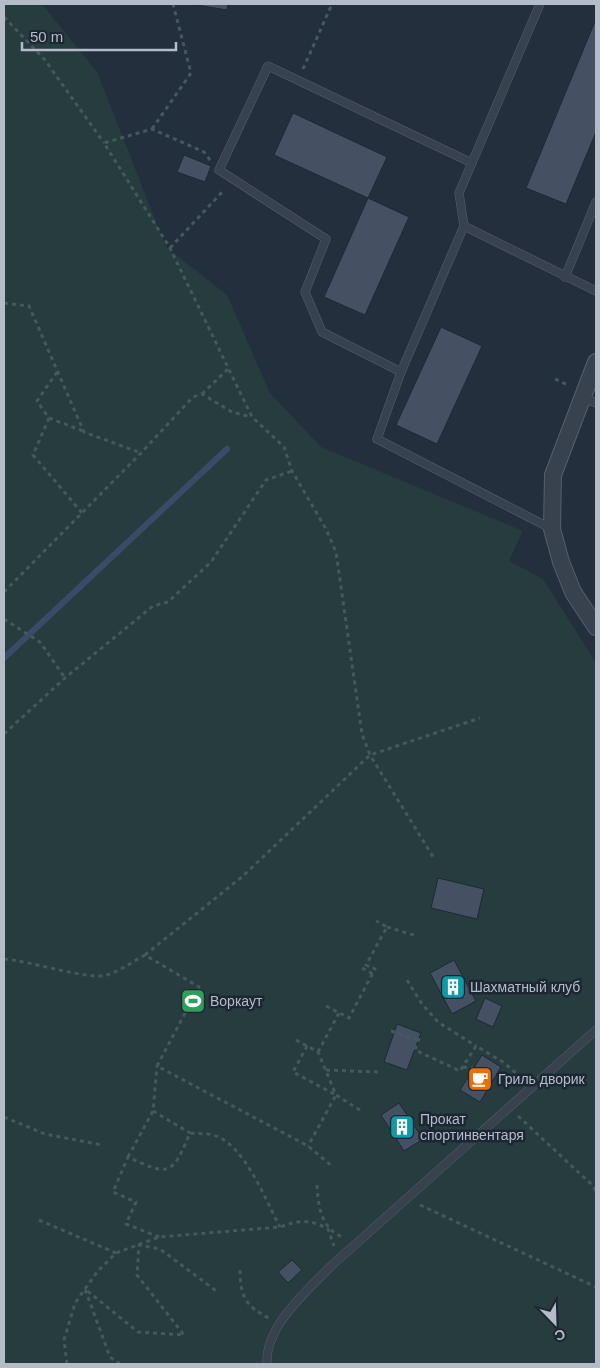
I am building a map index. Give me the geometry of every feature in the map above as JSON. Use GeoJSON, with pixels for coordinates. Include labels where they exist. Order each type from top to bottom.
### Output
{"type":"FeatureCollection","features":[{"type":"Feature","properties":{"kind":"street"},"geometry":{"type":"LineString","coordinates":[[596,362],[589,400],[553,475],[552,529],[561,562],[573,592],[596,627]]}},
{"type":"Feature","properties":{"kind":"lane"},"geometry":{"type":"LineString","coordinates":[[540,4],[459,193],[464,226],[401,372],[377,439],[552,529]]}},
{"type":"Feature","properties":{"kind":"lane"},"geometry":{"type":"LineString","coordinates":[[401,372],[322,332],[305,292],[326,239],[219,170],[268,66],[472,163]]}},
{"type":"Feature","properties":{"kind":"lane"},"geometry":{"type":"LineString","coordinates":[[565,277],[596,202]]}},
{"type":"Feature","properties":{"kind":"lane"},"geometry":{"type":"LineString","coordinates":[[464,226],[596,291]]}},
{"type":"Feature","properties":{"kind":"lane"},"geometry":{"type":"LineString","coordinates":[[267,1364],[266,1358],[276,1330],[295,1302],[331,1266],[596,1030]]}},
{"type":"Feature","properties":{"kind":"path"},"geometry":{"type":"LineString","coordinates":[[104,143],[152,129],[191,73],[173,4]]}},
{"type":"Feature","properties":{"kind":"path"},"geometry":{"type":"LineString","coordinates":[[298,81],[332,4]]}},
{"type":"Feature","properties":{"kind":"path"},"geometry":{"type":"LineString","coordinates":[[4,17],[45,60],[104,143],[170,248],[252,417],[284,447],[292,471],[326,529],[336,552],[362,734],[370,755],[435,860]]}},
{"type":"Feature","properties":{"kind":"path"},"geometry":{"type":"LineString","coordinates":[[152,129],[204,152],[219,170]]}},
{"type":"Feature","properties":{"kind":"path"},"geometry":{"type":"LineString","coordinates":[[170,248],[234,179]]}},
{"type":"Feature","properties":{"kind":"path"},"geometry":{"type":"LineString","coordinates":[[4,302],[29,306],[84,432]]}},
{"type":"Feature","properties":{"kind":"path"},"geometry":{"type":"LineString","coordinates":[[4,592],[141,453],[193,397],[202,394],[228,368]]}},
{"type":"Feature","properties":{"kind":"path"},"geometry":{"type":"LineString","coordinates":[[58,371],[37,401],[49,418],[141,453]]}},
{"type":"Feature","properties":{"kind":"path"},"geometry":{"type":"LineString","coordinates":[[555,379],[568,385]]}},
{"type":"Feature","properties":{"kind":"path"},"geometry":{"type":"LineString","coordinates":[[202,394],[232,412],[252,417]]}},
{"type":"Feature","properties":{"kind":"path"},"geometry":{"type":"LineString","coordinates":[[49,418],[33,455],[82,513]]}},
{"type":"Feature","properties":{"kind":"path"},"geometry":{"type":"LineString","coordinates":[[4,734],[65,678],[152,606],[168,602],[180,592],[211,562],[266,480],[292,471]]}},
{"type":"Feature","properties":{"kind":"path"},"geometry":{"type":"LineString","coordinates":[[4,619],[40,642],[65,678]]}},
{"type":"Feature","properties":{"kind":"path"},"geometry":{"type":"LineString","coordinates":[[4,959],[22,960],[58,970],[105,976],[145,955],[243,876],[370,755],[480,718]]}},
{"type":"Feature","properties":{"kind":"path"},"geometry":{"type":"LineString","coordinates":[[376,921],[387,927],[417,936]]}},
{"type":"Feature","properties":{"kind":"path"},"geometry":{"type":"LineString","coordinates":[[326,1006],[349,1018],[375,970],[366,965],[387,927]]}},
{"type":"Feature","properties":{"kind":"path"},"geometry":{"type":"LineString","coordinates":[[145,955],[199,987],[157,1066],[153,1112],[128,1157],[113,1192],[136,1202],[126,1224],[159,1237]]}},
{"type":"Feature","properties":{"kind":"path"},"geometry":{"type":"LineString","coordinates":[[362,968],[373,974]]}},
{"type":"Feature","properties":{"kind":"path"},"geometry":{"type":"LineString","coordinates":[[407,980],[422,1004],[438,1022],[503,1062],[534,1087]]}},
{"type":"Feature","properties":{"kind":"path"},"geometry":{"type":"LineString","coordinates":[[318,1052],[339,1013]]}},
{"type":"Feature","properties":{"kind":"path"},"geometry":{"type":"LineString","coordinates":[[391,1030],[419,1039],[416,1050],[460,1071],[476,1046]]}},
{"type":"Feature","properties":{"kind":"path"},"geometry":{"type":"LineString","coordinates":[[296,1040],[318,1052],[336,1095]]}},
{"type":"Feature","properties":{"kind":"path"},"geometry":{"type":"LineString","coordinates":[[307,1046],[293,1072],[363,1112]]}},
{"type":"Feature","properties":{"kind":"path"},"geometry":{"type":"LineString","coordinates":[[157,1066],[308,1146],[333,1167]]}},
{"type":"Feature","properties":{"kind":"path"},"geometry":{"type":"LineString","coordinates":[[463,1067],[473,1068]]}},
{"type":"Feature","properties":{"kind":"path"},"geometry":{"type":"LineString","coordinates":[[326,1070],[378,1072]]}},
{"type":"Feature","properties":{"kind":"path"},"geometry":{"type":"LineString","coordinates":[[308,1146],[336,1095]]}},
{"type":"Feature","properties":{"kind":"path"},"geometry":{"type":"LineString","coordinates":[[510,1108],[591,1184],[596,1192]]}},
{"type":"Feature","properties":{"kind":"path"},"geometry":{"type":"LineString","coordinates":[[153,1112],[190,1133],[214,1135],[228,1142],[243,1159],[280,1227]]}},
{"type":"Feature","properties":{"kind":"path"},"geometry":{"type":"LineString","coordinates":[[4,1117],[45,1134],[102,1145]]}},
{"type":"Feature","properties":{"kind":"path"},"geometry":{"type":"LineString","coordinates":[[128,1157],[155,1170],[172,1167],[178,1160],[190,1133]]}},
{"type":"Feature","properties":{"kind":"path"},"geometry":{"type":"LineString","coordinates":[[317,1185],[318,1201],[334,1240],[331,1266]]}},
{"type":"Feature","properties":{"kind":"path"},"geometry":{"type":"LineString","coordinates":[[407,1199],[596,1287]]}},
{"type":"Feature","properties":{"kind":"path"},"geometry":{"type":"LineString","coordinates":[[39,1220],[116,1253]]}},
{"type":"Feature","properties":{"kind":"path"},"geometry":{"type":"LineString","coordinates":[[68,1364],[64,1340],[75,1303],[96,1272],[116,1253],[159,1237],[280,1227],[298,1221],[314,1221],[341,1237],[362,1240]]}},
{"type":"Feature","properties":{"kind":"path"},"geometry":{"type":"LineString","coordinates":[[85,1289],[138,1332],[184,1335],[137,1275],[139,1245]]}},
{"type":"Feature","properties":{"kind":"path"},"geometry":{"type":"LineString","coordinates":[[139,1245],[160,1248],[219,1293]]}},
{"type":"Feature","properties":{"kind":"path"},"geometry":{"type":"LineString","coordinates":[[240,1270],[240,1286],[248,1304],[254,1310],[282,1321]]}},
{"type":"Feature","properties":{"kind":"path"},"geometry":{"type":"LineString","coordinates":[[85,1289],[110,1357],[120,1364]]}},
{"type":"Feature","properties":{"kind":"green space"},"geometry":{"type":"Polygon","coordinates":[[[4,4],[42,4],[97,72],[166,247],[227,295],[270,393],[321,447],[523,531],[509,561],[543,579],[596,663],[596,1364],[4,1364],[4,4]]]}},
{"type":"Feature","properties":{"kind":"building"},"geometry":{"type":"Polygon","coordinates":[[[191,4],[228,4],[227,10],[191,4]]]}},
{"type":"Feature","properties":{"kind":"building"},"geometry":{"type":"Polygon","coordinates":[[[596,19],[596,132],[566,204],[526,188],[596,19]]]}},
{"type":"Feature","properties":{"kind":"building"},"geometry":{"type":"Polygon","coordinates":[[[293,113],[387,157],[368,198],[274,155],[293,113]]]}},
{"type":"Feature","properties":{"kind":"building"},"geometry":{"type":"Polygon","coordinates":[[[184,155],[211,166],[205,182],[177,172],[184,155]]]}},
{"type":"Feature","properties":{"kind":"building"},"geometry":{"type":"Polygon","coordinates":[[[368,198],[409,217],[365,315],[324,297],[368,198]]]}},
{"type":"Feature","properties":{"kind":"building"},"geometry":{"type":"Polygon","coordinates":[[[441,327],[482,346],[437,444],[396,425],[441,327]]]}},
{"type":"Feature","properties":{"kind":"building"},"geometry":{"type":"Polygon","coordinates":[[[438,878],[484,889],[477,919],[431,908],[438,878]]]}},
{"type":"Feature","properties":{"kind":"building","name":"Шахматный клуб"},"geometry":{"type":"Polygon","coordinates":[[[454,960],[476,1001],[452,1014],[430,973],[454,960]]]}},
{"type":"Feature","properties":{"kind":"building"},"geometry":{"type":"Polygon","coordinates":[[[485,998],[502,1006],[493,1027],[476,1019],[485,998]]]}},
{"type":"Feature","properties":{"kind":"building"},"geometry":{"type":"Polygon","coordinates":[[[397,1024],[421,1033],[407,1070],[384,1062],[397,1024]]]}},
{"type":"Feature","properties":{"kind":"building","name":"Гриль дворик"},"geometry":{"type":"Polygon","coordinates":[[[482,1055],[501,1067],[480,1102],[460,1090],[482,1055]]]}},
{"type":"Feature","properties":{"kind":"building","name":"Прокат спортинвентаря"},"geometry":{"type":"Polygon","coordinates":[[[399,1103],[423,1139],[404,1151],[381,1115],[399,1103]]]}},
{"type":"Feature","properties":{"kind":"building"},"geometry":{"type":"Polygon","coordinates":[[[292,1260],[302,1270],[288,1283],[278,1272],[292,1260]]]}},
{"type":"Feature","properties":{"kind":"waterway"},"geometry":{"type":"LineString","coordinates":[[4,658],[227,449]]}},
{"type":"Feature","properties":{"kind":"place","name":"Шахматный клуб"},"geometry":{"type":"Point","coordinates":[453,987]}},
{"type":"Feature","properties":{"kind":"place","name":"Воркаут"},"geometry":{"type":"Point","coordinates":[193,1001]}},
{"type":"Feature","properties":{"kind":"place","name":"Гриль дворик"},"geometry":{"type":"Point","coordinates":[480,1079]}},
{"type":"Feature","properties":{"kind":"place","name":"Прокат спортинвентаря"},"geometry":{"type":"Point","coordinates":[402,1127]}}]}
